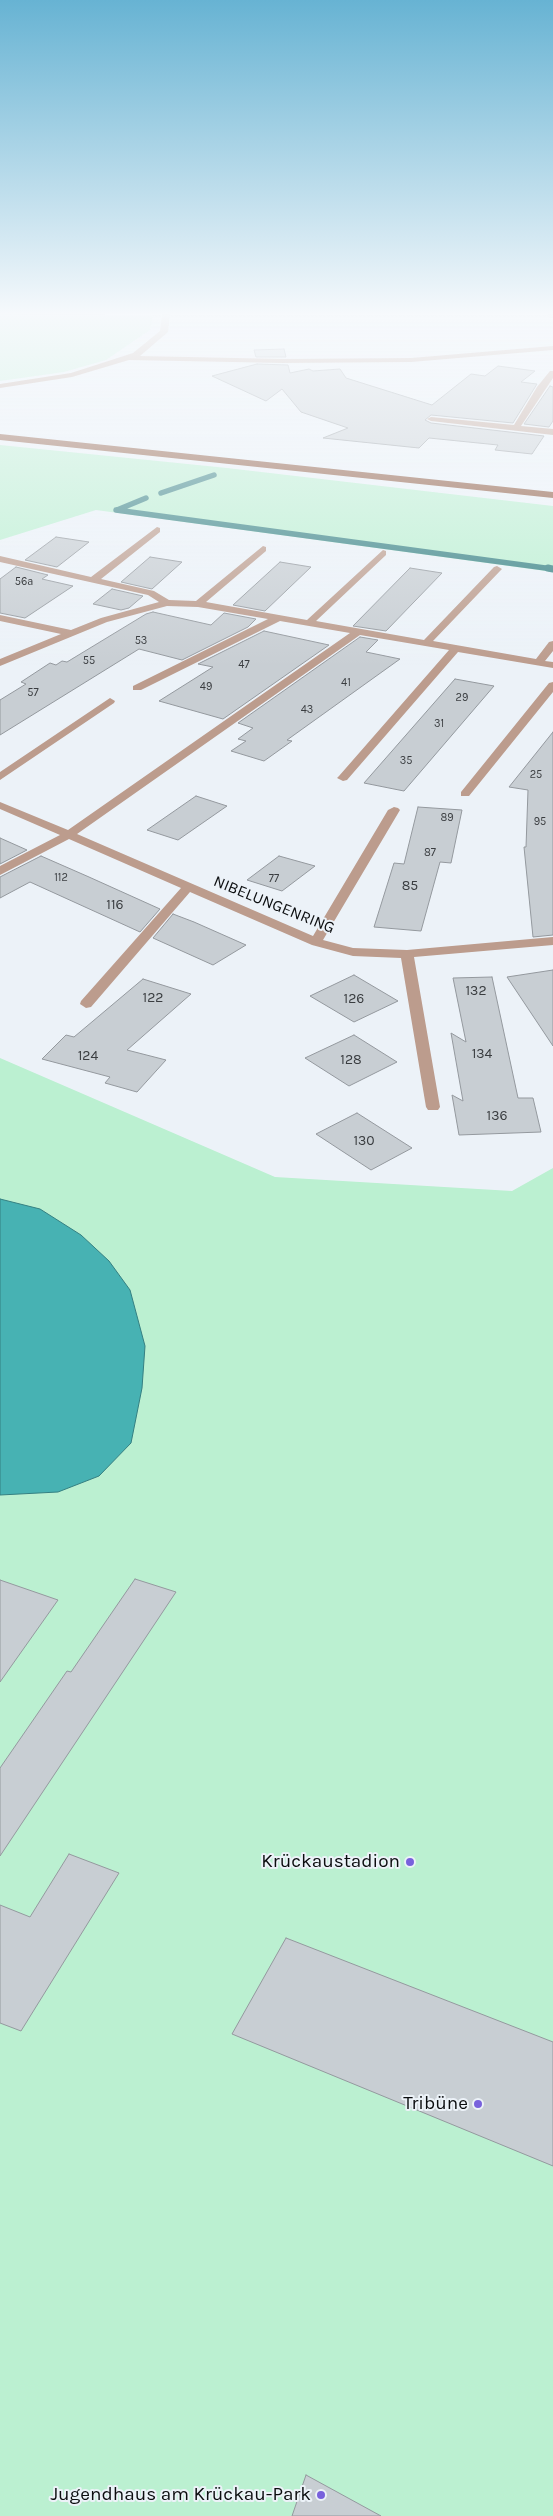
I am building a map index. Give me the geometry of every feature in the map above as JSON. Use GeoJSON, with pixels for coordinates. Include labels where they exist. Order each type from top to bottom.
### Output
{"type":"FeatureCollection","features":[{"type":"Feature","properties":{"kind":"main road"},"geometry":{"type":"LineString","coordinates":[[0,437],[553,495]]}},
{"type":"Feature","properties":{"kind":"street"},"geometry":{"type":"LineString","coordinates":[[93,580],[156,530]]}},
{"type":"Feature","properties":{"kind":"street"},"geometry":{"type":"LineString","coordinates":[[198,604],[263,549]]}},
{"type":"Feature","properties":{"kind":"street"},"geometry":{"type":"LineString","coordinates":[[309,623],[383,554]]}},
{"type":"Feature","properties":{"kind":"street"},"geometry":{"type":"LineString","coordinates":[[0,559],[151,593],[167,603]]}},
{"type":"Feature","properties":{"kind":"street"},"geometry":{"type":"LineString","coordinates":[[426,643],[497,569]]}},
{"type":"Feature","properties":{"kind":"street"},"geometry":{"type":"LineString","coordinates":[[0,663],[70,633],[132,610],[167,603],[198,604],[553,665]]}},
{"type":"Feature","properties":{"kind":"street"},"geometry":{"type":"LineString","coordinates":[[0,618],[70,633]]}},
{"type":"Feature","properties":{"kind":"street"},"geometry":{"type":"LineString","coordinates":[[137,688],[278,618]]}},
{"type":"Feature","properties":{"kind":"street"},"geometry":{"type":"LineString","coordinates":[[0,871],[69,835],[358,632]]}},
{"type":"Feature","properties":{"kind":"street"},"geometry":{"type":"LineString","coordinates":[[539,662],[553,644]]}},
{"type":"Feature","properties":{"kind":"street"},"geometry":{"type":"LineString","coordinates":[[342,778],[456,648]]}},
{"type":"Feature","properties":{"kind":"street"},"geometry":{"type":"LineString","coordinates":[[465,794],[553,685]]}},
{"type":"Feature","properties":{"kind":"street"},"geometry":{"type":"LineString","coordinates":[[0,777],[110,701]]}},
{"type":"Feature","properties":{"kind":"street","name":"NIBELUNGENRING"},"geometry":{"type":"LineString","coordinates":[[0,805],[316,942],[353,952],[407,954],[553,941]]}},
{"type":"Feature","properties":{"kind":"street"},"geometry":{"type":"LineString","coordinates":[[316,942],[394,810]]}},
{"type":"Feature","properties":{"kind":"street"},"geometry":{"type":"LineString","coordinates":[[86,1004],[188,887]]}},
{"type":"Feature","properties":{"kind":"street"},"geometry":{"type":"LineString","coordinates":[[407,954],[433,1107]]}},
{"type":"Feature","properties":{"kind":"green space"},"geometry":{"type":"Polygon","coordinates":[[[0,445],[227,468],[553,506],[553,572],[96,510],[0,540],[0,445]]]}},
{"type":"Feature","properties":{"kind":"green space"},"geometry":{"type":"Polygon","coordinates":[[[0,1058],[275,1177],[512,1191],[553,1168],[553,2516],[0,2516],[0,1058]]]}},
{"type":"Feature","properties":{"kind":"water"},"geometry":{"type":"Polygon","coordinates":[[[0,1199],[40,1209],[81,1235],[109,1261],[130,1290],[145,1346],[142,1388],[131,1443],[99,1476],[58,1492],[0,1495],[0,1199]]]}},
{"type":"Feature","properties":{"kind":"building"},"geometry":{"type":"Polygon","coordinates":[[[339,431],[504,431],[544,436],[532,454],[495,450],[498,445],[429,438],[419,448],[323,438],[339,431]]]}},
{"type":"Feature","properties":{"kind":"building"},"geometry":{"type":"Polygon","coordinates":[[[56,537],[89,542],[57,567],[25,560],[56,537]]]}},
{"type":"Feature","properties":{"kind":"building"},"geometry":{"type":"Polygon","coordinates":[[[150,557],[182,562],[152,589],[121,582],[150,557]]]}},
{"type":"Feature","properties":{"kind":"building"},"geometry":{"type":"Polygon","coordinates":[[[280,562],[311,567],[265,611],[233,605],[280,562]]]}},
{"type":"Feature","properties":{"kind":"building"},"geometry":{"type":"Polygon","coordinates":[[[16,567],[48,575],[42,579],[73,586],[25,618],[0,613],[0,579],[16,567]]]}},
{"type":"Feature","properties":{"kind":"building"},"geometry":{"type":"Polygon","coordinates":[[[410,568],[442,573],[386,631],[353,626],[410,568]]]}},
{"type":"Feature","properties":{"kind":"building"},"geometry":{"type":"Polygon","coordinates":[[[112,589],[143,596],[129,608],[121,610],[93,604],[112,589]]]}},
{"type":"Feature","properties":{"kind":"building"},"geometry":{"type":"Polygon","coordinates":[[[153,612],[211,625],[224,613],[256,619],[248,627],[182,660],[139,649],[0,735],[0,700],[26,684],[21,682],[50,663],[56,665],[62,661],[67,662],[146,614],[153,612]]]}},
{"type":"Feature","properties":{"kind":"building"},"geometry":{"type":"Polygon","coordinates":[[[264,631],[329,645],[223,719],[159,701],[213,667],[198,664],[264,631]]]}},
{"type":"Feature","properties":{"kind":"building"},"geometry":{"type":"Polygon","coordinates":[[[360,637],[378,640],[366,652],[400,659],[287,740],[292,741],[264,761],[231,751],[246,741],[238,739],[253,728],[238,723],[360,637]]]}},
{"type":"Feature","properties":{"kind":"building"},"geometry":{"type":"Polygon","coordinates":[[[455,679],[494,686],[404,791],[364,783],[455,679]]]}},
{"type":"Feature","properties":{"kind":"building"},"geometry":{"type":"Polygon","coordinates":[[[553,732],[553,935],[533,937],[524,847],[526,847],[528,790],[509,787],[553,732]]]}},
{"type":"Feature","properties":{"kind":"building"},"geometry":{"type":"Polygon","coordinates":[[[196,796],[227,806],[178,840],[147,830],[196,796]]]}},
{"type":"Feature","properties":{"kind":"building"},"geometry":{"type":"Polygon","coordinates":[[[418,807],[462,810],[451,863],[440,862],[421,931],[374,927],[394,863],[404,864],[418,807]]]}},
{"type":"Feature","properties":{"kind":"building"},"geometry":{"type":"Polygon","coordinates":[[[0,838],[27,850],[0,864],[0,838]]]}},
{"type":"Feature","properties":{"kind":"building"},"geometry":{"type":"Polygon","coordinates":[[[41,856],[160,909],[140,932],[30,882],[0,898],[0,877],[41,856]]]}},
{"type":"Feature","properties":{"kind":"building"},"geometry":{"type":"Polygon","coordinates":[[[279,856],[315,866],[282,891],[247,880],[279,856]]]}},
{"type":"Feature","properties":{"kind":"building"},"geometry":{"type":"Polygon","coordinates":[[[173,914],[246,945],[213,965],[153,938],[173,914]]]}},
{"type":"Feature","properties":{"kind":"building"},"geometry":{"type":"Polygon","coordinates":[[[553,970],[553,1046],[507,977],[553,970]]]}},
{"type":"Feature","properties":{"kind":"building"},"geometry":{"type":"Polygon","coordinates":[[[354,975],[398,1001],[354,1022],[310,996],[354,975]]]}},
{"type":"Feature","properties":{"kind":"building"},"geometry":{"type":"Polygon","coordinates":[[[492,977],[518,1098],[533,1098],[541,1132],[459,1135],[452,1095],[463,1101],[451,1033],[466,1042],[453,978],[492,977]]]}},
{"type":"Feature","properties":{"kind":"building"},"geometry":{"type":"Polygon","coordinates":[[[143,979],[191,994],[127,1050],[166,1060],[137,1092],[105,1083],[110,1077],[42,1059],[66,1035],[74,1037],[143,979]]]}},
{"type":"Feature","properties":{"kind":"building"},"geometry":{"type":"Polygon","coordinates":[[[354,1035],[397,1062],[349,1086],[305,1058],[354,1035]]]}},
{"type":"Feature","properties":{"kind":"building"},"geometry":{"type":"Polygon","coordinates":[[[357,1113],[412,1148],[371,1170],[316,1134],[357,1113]]]}},
{"type":"Feature","properties":{"kind":"building"},"geometry":{"type":"Polygon","coordinates":[[[135,1579],[176,1592],[0,1856],[0,1768],[67,1671],[71,1672],[135,1579]]]}},
{"type":"Feature","properties":{"kind":"building"},"geometry":{"type":"Polygon","coordinates":[[[0,1580],[58,1600],[0,1682],[0,1580]]]}},
{"type":"Feature","properties":{"kind":"building"},"geometry":{"type":"Polygon","coordinates":[[[69,1854],[119,1873],[21,2031],[0,2023],[0,1905],[30,1917],[69,1854]]]}},
{"type":"Feature","properties":{"kind":"building","name":"Tribüne"},"geometry":{"type":"Polygon","coordinates":[[[286,1938],[553,2042],[553,2166],[232,2034],[286,1938]]]}},
{"type":"Feature","properties":{"kind":"building","name":"Jugendhaus am Krückau-Park"},"geometry":{"type":"Polygon","coordinates":[[[306,2475],[381,2516],[292,2516],[306,2475]]]}},
{"type":"Feature","properties":{"kind":"waterway"},"geometry":{"type":"LineString","coordinates":[[161,493],[214,475]]}},
{"type":"Feature","properties":{"kind":"waterway"},"geometry":{"type":"LineString","coordinates":[[117,510],[146,498]]}},
{"type":"Feature","properties":{"kind":"waterway"},"geometry":{"type":"LineString","coordinates":[[116,510],[553,569],[548,568]]}},
{"type":"Feature","properties":{"kind":"place","name":"Krückaustadion"},"geometry":{"type":"Point","coordinates":[410,1862]}},
{"type":"Feature","properties":{"kind":"place","name":"Tribüne"},"geometry":{"type":"Point","coordinates":[478,2104]}},
{"type":"Feature","properties":{"kind":"place","name":"Jugendhaus am Krückau-Park"},"geometry":{"type":"Point","coordinates":[321,2495]}}]}
